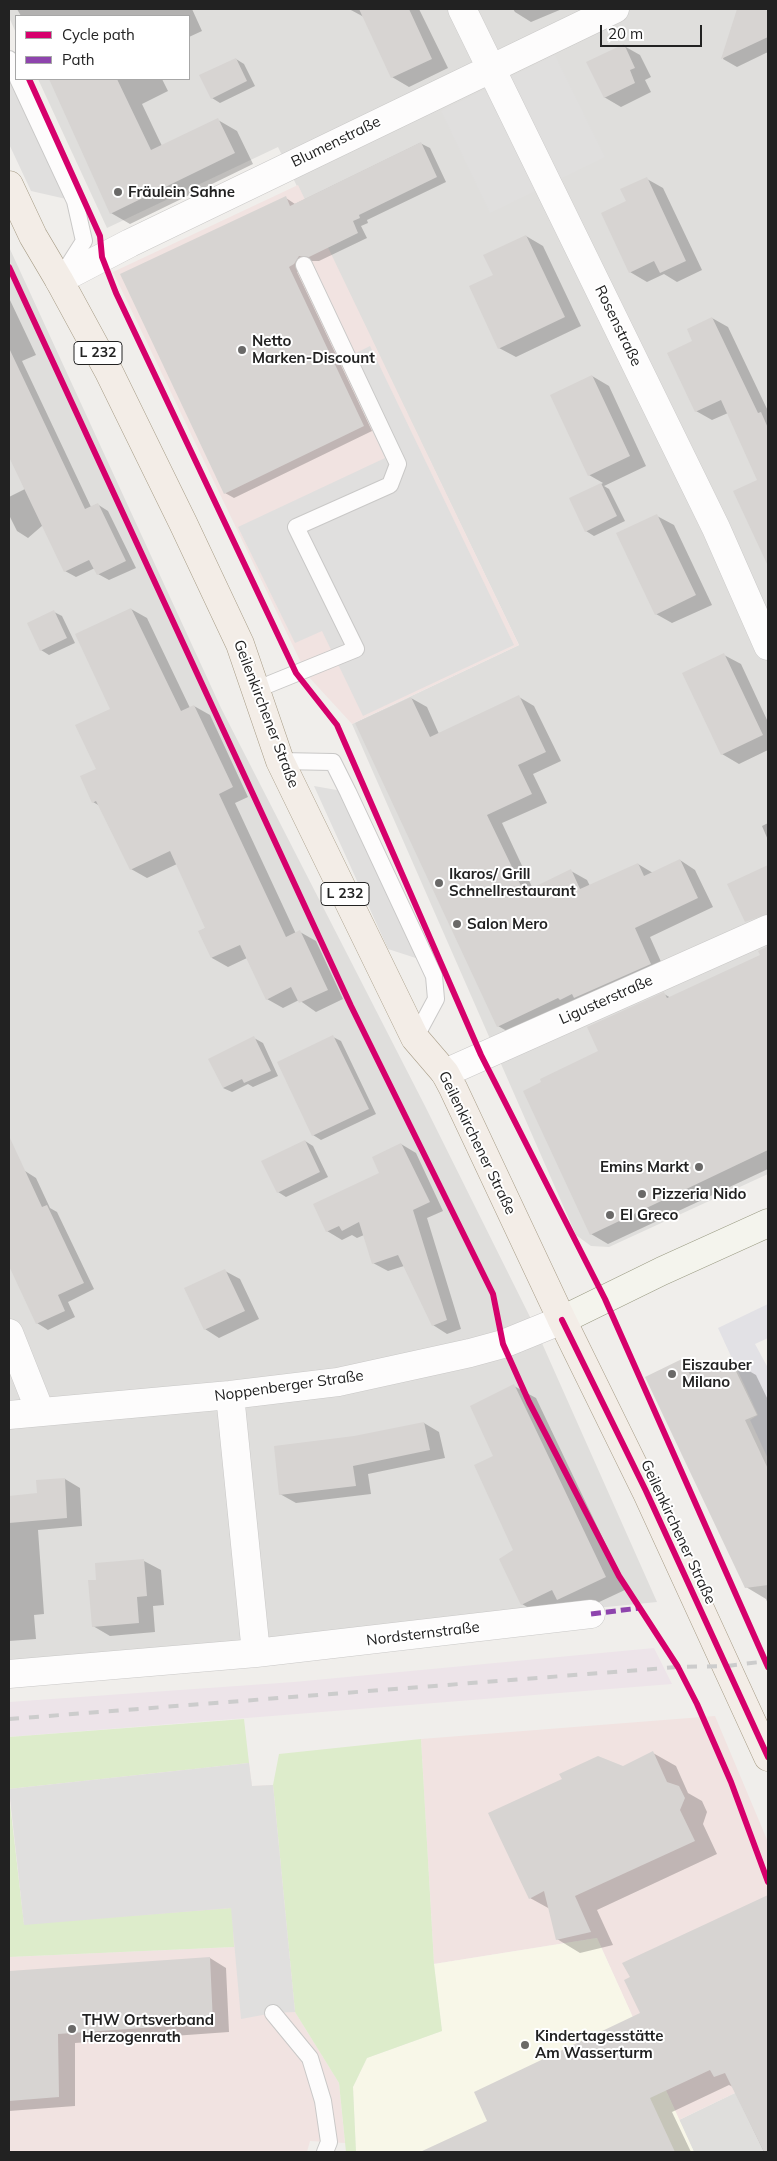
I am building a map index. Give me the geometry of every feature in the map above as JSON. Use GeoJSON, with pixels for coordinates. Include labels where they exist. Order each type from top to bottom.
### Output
{"type":"FeatureCollection","features":[{"type":"Feature","properties":{"kind":"main road","name":"Geilenkirchener Straße"},"geometry":{"type":"LineString","coordinates":[[9,185],[33,236],[59,280],[108,372],[183,523],[240,644],[280,761],[416,1038],[445,1073],[562,1320],[646,1491],[768,1757]]}},
{"type":"Feature","properties":{"kind":"main road"},"geometry":{"type":"LineString","coordinates":[[562,1320],[662,1271],[768,1223]]}},
{"type":"Feature","properties":{"kind":"street","name":"Rosenstraße"},"geometry":{"type":"LineString","coordinates":[[462,9],[712,519],[768,646]]}},
{"type":"Feature","properties":{"kind":"street","name":"Blumenstraße"},"geometry":{"type":"LineString","coordinates":[[59,280],[130,242],[615,9]]}},
{"type":"Feature","properties":{"kind":"street","name":"Ligusterstraße"},"geometry":{"type":"LineString","coordinates":[[445,1073],[768,929]]}},
{"type":"Feature","properties":{"kind":"street","name":"Noppenberger Straße"},"geometry":{"type":"LineString","coordinates":[[9,1415],[230,1395],[338,1382],[470,1353],[502,1344],[562,1320]]}},
{"type":"Feature","properties":{"kind":"street"},"geometry":{"type":"LineString","coordinates":[[9,1333],[40,1411]]}},
{"type":"Feature","properties":{"kind":"street"},"geometry":{"type":"LineString","coordinates":[[230,1395],[256,1653]]}},
{"type":"Feature","properties":{"kind":"street","name":"Nordsternstraße"},"geometry":{"type":"LineString","coordinates":[[9,1674],[256,1653],[591,1614]]}},
{"type":"Feature","properties":{"kind":"lane"},"geometry":{"type":"LineString","coordinates":[[9,59],[15,73]]}},
{"type":"Feature","properties":{"kind":"lane"},"geometry":{"type":"LineString","coordinates":[[18,80],[75,201],[84,241],[59,280]]}},
{"type":"Feature","properties":{"kind":"lane"},"geometry":{"type":"LineString","coordinates":[[255,690],[356,648],[296,527],[390,485],[398,464],[304,265]]}},
{"type":"Feature","properties":{"kind":"lane"},"geometry":{"type":"LineString","coordinates":[[280,761],[333,762],[348,792],[434,976],[436,999],[416,1038]]}},
{"type":"Feature","properties":{"kind":"lane"},"geometry":{"type":"LineString","coordinates":[[273,2013],[310,2058],[323,2100],[328,2142],[326,2152]]}},
{"type":"Feature","properties":{"kind":"shaded area"},"geometry":{"type":"Polygon","coordinates":[[[9,9],[768,9],[768,1174],[609,1247],[591,1246],[576,1235],[352,724],[519,645],[278,147],[107,228],[38,80],[190,80],[190,15],[15,15],[15,31],[9,17],[9,9]]]}},
{"type":"Feature","properties":{"kind":"shaded area"},"geometry":{"type":"Polygon","coordinates":[[[555,55],[605,157],[490,213],[441,111],[555,55]]]}},
{"type":"Feature","properties":{"kind":"shaded area"},"geometry":{"type":"Polygon","coordinates":[[[9,59],[15,72],[15,80],[19,80],[75,201],[31,191],[9,144],[9,59]]]}},
{"type":"Feature","properties":{"kind":"shaded area"},"geometry":{"type":"Polygon","coordinates":[[[298,185],[519,645],[352,724],[307,675],[113,272],[298,185]]]}},
{"type":"Feature","properties":{"kind":"shaded area"},"geometry":{"type":"Polygon","coordinates":[[[9,247],[221,708],[425,1106],[533,1323],[657,1602],[88,1658],[9,1663],[9,247]]]}},
{"type":"Feature","properties":{"kind":"shaded area"},"geometry":{"type":"Polygon","coordinates":[[[370,346],[514,645],[363,716],[322,631],[295,643],[238,527],[385,458],[340,361],[370,346]]]}},
{"type":"Feature","properties":{"kind":"shaded area"},"geometry":{"type":"Polygon","coordinates":[[[314,786],[348,792],[428,962],[388,949],[314,786]]]}},
{"type":"Feature","properties":{"kind":"shaded area"},"geometry":{"type":"Polygon","coordinates":[[[768,1304],[768,1338],[755,1344],[768,1368],[768,1459],[750,1420],[758,1415],[718,1328],[768,1304]]]}},
{"type":"Feature","properties":{"kind":"shaded area"},"geometry":{"type":"Polygon","coordinates":[[[654,1648],[672,1684],[9,1737],[9,1702],[294,1682],[654,1648]]]}},
{"type":"Feature","properties":{"kind":"shaded area"},"geometry":{"type":"Polygon","coordinates":[[[715,1716],[768,1842],[768,2077],[679,2120],[597,1938],[434,1964],[421,1739],[715,1716]]]}},
{"type":"Feature","properties":{"kind":"shaded area"},"geometry":{"type":"Polygon","coordinates":[[[249,1763],[252,1786],[273,1785],[295,2012],[339,2083],[345,2143],[310,2141],[307,2152],[9,2152],[9,1957],[234,1947],[24,1925],[9,1789],[249,1763]]]}},
{"type":"Feature","properties":{"kind":"shaded area"},"geometry":{"type":"Polygon","coordinates":[[[249,1763],[252,1786],[273,1785],[295,2012],[273,2013],[241,2019],[231,1908],[24,1925],[9,1789],[249,1763]]]}},
{"type":"Feature","properties":{"kind":"shaded area","name":"Kindertagesstätte Am Wasserturm"},"geometry":{"type":"Polygon","coordinates":[[[597,1938],[694,2152],[356,2152],[353,2087],[367,2058],[442,2031],[434,1964],[597,1938]]]}},
{"type":"Feature","properties":{"kind":"shaded area"},"geometry":{"type":"Polygon","coordinates":[[[768,2077],[768,2152],[694,2152],[679,2120],[768,2077]]]}},
{"type":"Feature","properties":{"kind":"green space"},"geometry":{"type":"Polygon","coordinates":[[[244,1719],[249,1763],[9,1789],[9,1737],[244,1719]]]}},
{"type":"Feature","properties":{"kind":"green space"},"geometry":{"type":"Polygon","coordinates":[[[421,1739],[434,1964],[442,2031],[367,2058],[353,2087],[356,2152],[346,2152],[339,2083],[295,2012],[273,1785],[279,1754],[421,1739]]]}},
{"type":"Feature","properties":{"kind":"green space"},"geometry":{"type":"Polygon","coordinates":[[[9,1795],[24,1924],[232,1908],[234,1947],[9,1957],[9,1795]]]}},
{"type":"Feature","properties":{"kind":"building"},"geometry":{"type":"Polygon","coordinates":[[[359,9],[409,9],[432,59],[391,78],[359,9]]]}},
{"type":"Feature","properties":{"kind":"building"},"geometry":{"type":"Polygon","coordinates":[[[737,9],[768,9],[768,37],[721,59],[737,9]]]}},
{"type":"Feature","properties":{"kind":"building"},"geometry":{"type":"Polygon","coordinates":[[[624,44],[635,68],[630,70],[635,83],[604,98],[586,62],[624,44]]]}},
{"type":"Feature","properties":{"kind":"building"},"geometry":{"type":"Polygon","coordinates":[[[236,58],[247,81],[211,99],[199,75],[236,58]]]}},
{"type":"Feature","properties":{"kind":"building"},"geometry":{"type":"Polygon","coordinates":[[[49,80],[117,80],[151,150],[218,118],[235,153],[110,214],[49,80]]]}},
{"type":"Feature","properties":{"kind":"building","name":"Netto Marken-Discount"},"geometry":{"type":"Polygon","coordinates":[[[421,142],[437,177],[359,215],[360,218],[353,221],[358,233],[309,257],[299,256],[294,264],[289,267],[364,426],[224,494],[120,274],[286,196],[290,206],[421,142]]]}},
{"type":"Feature","properties":{"kind":"building"},"geometry":{"type":"Polygon","coordinates":[[[647,177],[686,261],[660,273],[654,261],[629,273],[601,213],[626,201],[620,189],[647,177]]]}},
{"type":"Feature","properties":{"kind":"building"},"geometry":{"type":"Polygon","coordinates":[[[526,235],[565,317],[498,349],[469,286],[493,275],[483,255],[526,235]]]}},
{"type":"Feature","properties":{"kind":"building"},"geometry":{"type":"Polygon","coordinates":[[[712,317],[758,413],[761,412],[768,428],[768,566],[733,491],[757,480],[721,400],[695,412],[667,353],[692,341],[687,329],[712,317]]]}},
{"type":"Feature","properties":{"kind":"building"},"geometry":{"type":"Polygon","coordinates":[[[9,348],[85,509],[98,503],[126,561],[97,575],[89,560],[64,572],[9,457],[9,348]]]}},
{"type":"Feature","properties":{"kind":"building"},"geometry":{"type":"Polygon","coordinates":[[[592,375],[630,456],[588,476],[550,395],[592,375]]]}},
{"type":"Feature","properties":{"kind":"building"},"geometry":{"type":"Polygon","coordinates":[[[601,483],[617,516],[585,532],[569,498],[601,483]]]}},
{"type":"Feature","properties":{"kind":"building"},"geometry":{"type":"Polygon","coordinates":[[[657,514],[696,595],[655,615],[616,533],[657,514]]]}},
{"type":"Feature","properties":{"kind":"building"},"geometry":{"type":"Polygon","coordinates":[[[131,608],[181,711],[194,705],[233,787],[219,794],[286,937],[300,930],[328,990],[299,1003],[291,987],[266,1000],[240,945],[211,958],[198,931],[205,928],[170,851],[130,870],[96,801],[92,803],[80,776],[96,769],[75,725],[110,709],[75,634],[131,608]]]}},
{"type":"Feature","properties":{"kind":"building"},"geometry":{"type":"Polygon","coordinates":[[[54,610],[67,638],[40,651],[27,623],[54,610]]]}},
{"type":"Feature","properties":{"kind":"building"},"geometry":{"type":"Polygon","coordinates":[[[724,653],[763,735],[721,755],[682,673],[724,653]]]}},
{"type":"Feature","properties":{"kind":"building"},"geometry":{"type":"Polygon","coordinates":[[[519,695],[546,752],[518,765],[532,794],[487,815],[524,892],[571,869],[580,889],[638,863],[644,876],[680,859],[698,898],[635,928],[651,964],[574,998],[572,994],[560,1000],[558,998],[497,1027],[355,723],[411,697],[430,737],[519,695]]]}},
{"type":"Feature","properties":{"kind":"building"},"geometry":{"type":"Polygon","coordinates":[[[768,865],[768,914],[745,922],[727,884],[768,865]]]}},
{"type":"Feature","properties":{"kind":"building"},"geometry":{"type":"Polygon","coordinates":[[[768,946],[768,1150],[590,1235],[523,1091],[541,1082],[540,1079],[598,1051],[587,1027],[664,992],[667,998],[760,955],[758,951],[768,946]]]}},
{"type":"Feature","properties":{"kind":"building"},"geometry":{"type":"Polygon","coordinates":[[[333,1035],[369,1109],[312,1136],[277,1062],[333,1035]]]}},
{"type":"Feature","properties":{"kind":"building"},"geometry":{"type":"Polygon","coordinates":[[[254,1036],[271,1071],[244,1083],[242,1079],[223,1088],[208,1059],[254,1036]]]}},
{"type":"Feature","properties":{"kind":"building"},"geometry":{"type":"Polygon","coordinates":[[[9,1136],[42,1207],[47,1205],[84,1283],[58,1295],[65,1311],[36,1324],[9,1266],[9,1136]]]}},
{"type":"Feature","properties":{"kind":"building"},"geometry":{"type":"Polygon","coordinates":[[[305,1140],[320,1172],[277,1193],[261,1161],[305,1140]]]}},
{"type":"Feature","properties":{"kind":"building"},"geometry":{"type":"Polygon","coordinates":[[[401,1143],[430,1202],[413,1210],[447,1320],[432,1326],[398,1255],[372,1264],[359,1222],[342,1231],[339,1226],[326,1232],[313,1204],[379,1173],[372,1157],[401,1143]]]}},
{"type":"Feature","properties":{"kind":"building"},"geometry":{"type":"Polygon","coordinates":[[[225,1269],[245,1311],[204,1330],[184,1288],[225,1269]]]}},
{"type":"Feature","properties":{"kind":"building"},"geometry":{"type":"Polygon","coordinates":[[[682,1359],[691,1377],[730,1359],[757,1415],[745,1420],[768,1469],[768,1585],[745,1588],[645,1377],[682,1359]]]}},
{"type":"Feature","properties":{"kind":"building"},"geometry":{"type":"Polygon","coordinates":[[[514,1384],[606,1577],[557,1600],[552,1590],[521,1605],[499,1559],[513,1550],[474,1465],[493,1456],[470,1406],[514,1384]]]}},
{"type":"Feature","properties":{"kind":"building"},"geometry":{"type":"Polygon","coordinates":[[[424,1422],[430,1450],[353,1466],[356,1486],[279,1495],[274,1446],[354,1436],[424,1422]]]}},
{"type":"Feature","properties":{"kind":"building"},"geometry":{"type":"Polygon","coordinates":[[[65,1478],[67,1518],[9,1523],[9,1496],[37,1493],[36,1480],[65,1478]]]}},
{"type":"Feature","properties":{"kind":"building"},"geometry":{"type":"Polygon","coordinates":[[[144,1559],[147,1596],[137,1597],[139,1623],[92,1627],[88,1580],[96,1580],[95,1563],[144,1559]]]}},
{"type":"Feature","properties":{"kind":"building"},"geometry":{"type":"Polygon","coordinates":[[[653,1751],[667,1782],[679,1786],[685,1798],[680,1810],[695,1841],[575,1896],[591,1932],[556,1940],[544,1891],[529,1899],[488,1813],[562,1779],[559,1774],[598,1756],[623,1766],[653,1751]]]}},
{"type":"Feature","properties":{"kind":"building"},"geometry":{"type":"Polygon","coordinates":[[[768,1895],[768,2152],[764,2152],[725,2073],[714,2077],[710,2070],[650,2098],[675,2152],[420,2152],[487,2121],[474,2092],[640,2013],[624,1980],[630,1977],[622,1963],[768,1895]]]}},
{"type":"Feature","properties":{"kind":"building","name":"THW Ortsverband Herzogenrath"},"geometry":{"type":"Polygon","coordinates":[[[210,1957],[213,2023],[58,2034],[59,2097],[9,2101],[9,1971],[210,1957]]]}},
{"type":"Feature","properties":{"kind":"railway"},"geometry":{"type":"LineString","coordinates":[[9,1719],[678,1667],[727,1666],[768,1661]]}},
{"type":"Feature","properties":{"kind":"marked path"},"geometry":{"type":"LineString","coordinates":[[591,1614],[640,1608]]}},
{"type":"Feature","properties":{"kind":"cycle path"},"geometry":{"type":"LineString","coordinates":[[29,80],[100,236],[102,257],[116,293],[296,673],[337,725],[481,1055],[605,1299],[768,1667]]}},
{"type":"Feature","properties":{"kind":"cycle path"},"geometry":{"type":"LineString","coordinates":[[9,267],[351,1006],[493,1294],[503,1344],[529,1402],[619,1576],[678,1667],[697,1704],[731,1782],[768,1882]]}},
{"type":"Feature","properties":{"kind":"cycle path"},"geometry":{"type":"LineString","coordinates":[[562,1320],[646,1491],[768,1757]]}},
{"type":"Feature","properties":{"kind":"place","name":"Fräulein Sahne"},"geometry":{"type":"Point","coordinates":[118,192]}},
{"type":"Feature","properties":{"kind":"place","name":"Netto Marken-Discount"},"geometry":{"type":"Point","coordinates":[242,350]}},
{"type":"Feature","properties":{"kind":"place","name":"Ikaros/ Grill Schnellrestaurant"},"geometry":{"type":"Point","coordinates":[439,883]}},
{"type":"Feature","properties":{"kind":"place","name":"Salon Mero"},"geometry":{"type":"Point","coordinates":[457,924]}},
{"type":"Feature","properties":{"kind":"place","name":"Emins Markt"},"geometry":{"type":"Point","coordinates":[699,1167]}},
{"type":"Feature","properties":{"kind":"place","name":"Pizzeria Nido"},"geometry":{"type":"Point","coordinates":[642,1194]}},
{"type":"Feature","properties":{"kind":"place","name":"El Greco"},"geometry":{"type":"Point","coordinates":[610,1215]}},
{"type":"Feature","properties":{"kind":"place","name":"Eiszauber Milano"},"geometry":{"type":"Point","coordinates":[672,1374]}},
{"type":"Feature","properties":{"kind":"place","name":"THW Ortsverband Herzogenrath"},"geometry":{"type":"Point","coordinates":[72,2029]}},
{"type":"Feature","properties":{"kind":"place","name":"Kindertagesstätte Am Wasserturm"},"geometry":{"type":"Point","coordinates":[525,2045]}}]}
